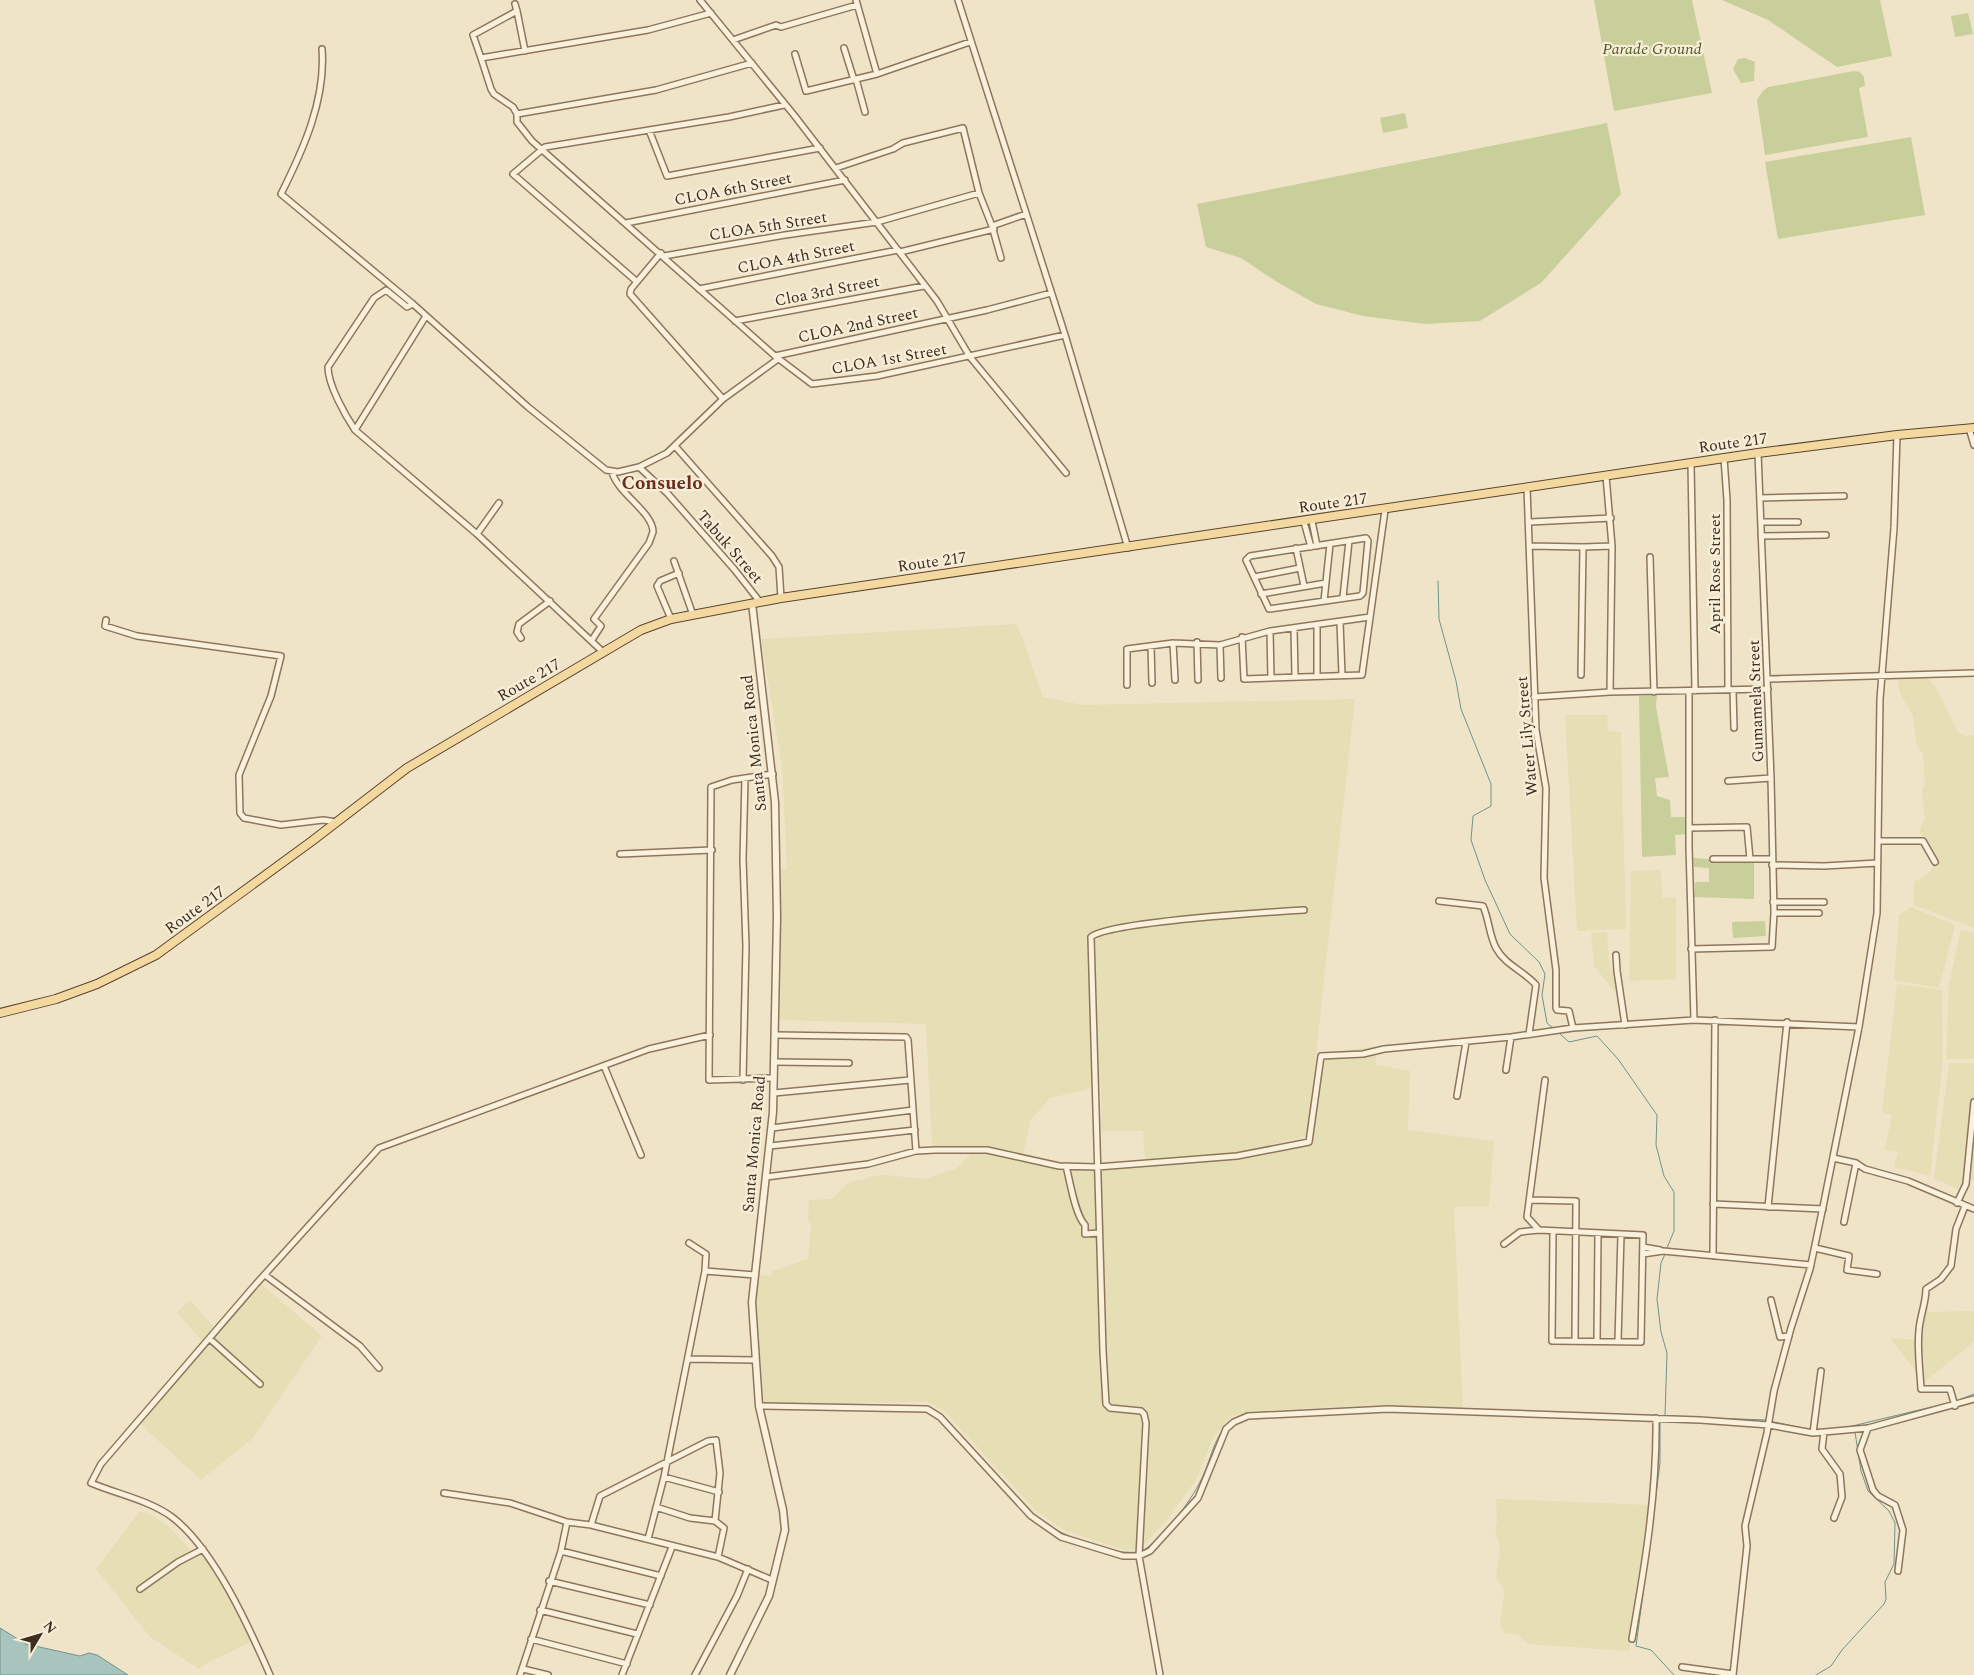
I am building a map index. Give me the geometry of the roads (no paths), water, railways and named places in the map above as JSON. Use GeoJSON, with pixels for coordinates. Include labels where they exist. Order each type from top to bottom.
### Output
{"type":"FeatureCollection","features":[{"type":"Feature","properties":{"kind":"main road","name":"Route 217"},"geometry":{"type":"LineString","coordinates":[[0,1013],[56,999],[97,984],[156,955],[407,768],[641,630],[671,619],[781,598],[1385,510],[1758,453],[1897,435],[1971,428]]}},
{"type":"Feature","properties":{"kind":"street"},"geometry":{"type":"LineString","coordinates":[[700,0],[836,168],[899,251],[947,319],[970,357],[1066,473]]}},
{"type":"Feature","properties":{"kind":"street"},"geometry":{"type":"LineString","coordinates":[[958,0],[1051,293],[1128,548]]}},
{"type":"Feature","properties":{"kind":"street"},"geometry":{"type":"LineString","coordinates":[[733,40],[776,25],[781,27],[856,2],[877,74]]}},
{"type":"Feature","properties":{"kind":"street"},"geometry":{"type":"LineString","coordinates":[[515,4],[525,51]]}},
{"type":"Feature","properties":{"kind":"street"},"geometry":{"type":"LineString","coordinates":[[517,11],[473,35],[494,94],[513,107],[517,114],[517,122],[541,149],[777,357],[723,398],[675,446],[661,456],[639,467],[612,472]]}},
{"type":"Feature","properties":{"kind":"street"},"geometry":{"type":"LineString","coordinates":[[481,58],[648,30],[711,13]]}},
{"type":"Feature","properties":{"kind":"street"},"geometry":{"type":"LineString","coordinates":[[795,54],[806,91],[877,74],[970,42]]}},
{"type":"Feature","properties":{"kind":"street"},"geometry":{"type":"LineString","coordinates":[[844,48],[865,112]]}},
{"type":"Feature","properties":{"kind":"street"},"geometry":{"type":"LineString","coordinates":[[322,49],[318,90],[309,134],[281,194],[413,304],[528,407],[612,472],[615,482],[653,528],[654,532],[649,544],[594,618],[601,626],[592,640]]}},
{"type":"Feature","properties":{"kind":"street"},"geometry":{"type":"LineString","coordinates":[[517,114],[656,90],[752,63]]}},
{"type":"Feature","properties":{"kind":"street"},"geometry":{"type":"LineString","coordinates":[[636,281],[513,174],[541,149],[784,105]]}},
{"type":"Feature","properties":{"kind":"street"},"geometry":{"type":"LineString","coordinates":[[836,168],[893,149],[903,143],[963,128],[979,193],[993,228],[1001,258]]}},
{"type":"Feature","properties":{"kind":"street"},"geometry":{"type":"LineString","coordinates":[[649,130],[667,176],[820,148]]}},
{"type":"Feature","properties":{"kind":"street","name":"CLOA 6th Street"},"geometry":{"type":"LineString","coordinates":[[626,223],[845,180]]}},
{"type":"Feature","properties":{"kind":"street","name":"CLOA 5th Street"},"geometry":{"type":"LineString","coordinates":[[662,255],[877,222],[979,193]]}},
{"type":"Feature","properties":{"kind":"street","name":"CLOA 4th Street"},"geometry":{"type":"LineString","coordinates":[[700,289],[899,251],[993,228],[1026,214]]}},
{"type":"Feature","properties":{"kind":"street"},"geometry":{"type":"LineString","coordinates":[[662,255],[636,281],[631,288],[630,294],[723,398]]}},
{"type":"Feature","properties":{"kind":"street","name":"Cloa 3rd Street"},"geometry":{"type":"LineString","coordinates":[[735,321],[924,286]]}},
{"type":"Feature","properties":{"kind":"street"},"geometry":{"type":"LineString","coordinates":[[413,304],[407,307],[386,290],[382,291],[374,298],[328,367],[330,380],[349,420],[356,430],[477,534],[603,652]]}},
{"type":"Feature","properties":{"kind":"street","name":"CLOA 2nd Street"},"geometry":{"type":"LineString","coordinates":[[777,357],[947,319],[1051,293]]}},
{"type":"Feature","properties":{"kind":"street"},"geometry":{"type":"LineString","coordinates":[[356,430],[426,316]]}},
{"type":"Feature","properties":{"kind":"street","name":"CLOA 1st Street"},"geometry":{"type":"LineString","coordinates":[[777,357],[812,384],[877,376],[1064,335]]}},
{"type":"Feature","properties":{"kind":"street"},"geometry":{"type":"LineString","coordinates":[[1971,428],[1974,446]]}},
{"type":"Feature","properties":{"kind":"street"},"geometry":{"type":"LineString","coordinates":[[1682,1667],[1733,1674],[1747,1546],[1744,1526],[1769,1425],[1774,1391],[1815,1248],[1859,1027],[1877,913],[1881,675],[1894,528],[1897,435]]}},
{"type":"Feature","properties":{"kind":"street"},"geometry":{"type":"LineString","coordinates":[[675,446],[772,556],[779,568],[781,598]]}},
{"type":"Feature","properties":{"kind":"street","name":"Gumamela Street"},"geometry":{"type":"LineString","coordinates":[[1691,949],[1772,948],[1774,902],[1771,859],[1771,778],[1758,453]]}},
{"type":"Feature","properties":{"kind":"street","name":"April Rose Street"},"geometry":{"type":"LineString","coordinates":[[1724,458],[1727,500],[1730,690],[1734,728]]}},
{"type":"Feature","properties":{"kind":"street"},"geometry":{"type":"LineString","coordinates":[[1691,463],[1692,691],[1689,828],[1694,1020]]}},
{"type":"Feature","properties":{"kind":"street","name":"Tabuk Street"},"geometry":{"type":"LineString","coordinates":[[639,467],[668,494],[739,574],[756,603]]}},
{"type":"Feature","properties":{"kind":"street"},"geometry":{"type":"LineString","coordinates":[[1606,476],[1612,546],[1610,692]]}},
{"type":"Feature","properties":{"kind":"street","name":"Water Lily Street"},"geometry":{"type":"LineString","coordinates":[[1527,488],[1530,522],[1536,730],[1546,788],[1544,878],[1556,970],[1556,1008],[1569,1011],[1573,1028]]}},
{"type":"Feature","properties":{"kind":"street"},"geometry":{"type":"LineString","coordinates":[[1760,498],[1844,496]]}},
{"type":"Feature","properties":{"kind":"street"},"geometry":{"type":"LineString","coordinates":[[477,534],[498,503]]}},
{"type":"Feature","properties":{"kind":"street"},"geometry":{"type":"LineString","coordinates":[[1242,637],[1244,679],[1317,675],[1362,675],[1385,510]]}},
{"type":"Feature","properties":{"kind":"street"},"geometry":{"type":"LineString","coordinates":[[1530,522],[1611,518]]}},
{"type":"Feature","properties":{"kind":"street"},"geometry":{"type":"LineString","coordinates":[[1308,521],[1314,546]]}},
{"type":"Feature","properties":{"kind":"street"},"geometry":{"type":"LineString","coordinates":[[1761,522],[1798,522]]}},
{"type":"Feature","properties":{"kind":"street"},"geometry":{"type":"LineString","coordinates":[[1762,536],[1826,535]]}},
{"type":"Feature","properties":{"kind":"street"},"geometry":{"type":"LineString","coordinates":[[1366,538],[1368,542],[1363,593],[1360,596],[1269,609],[1247,558],[1296,548],[1330,544],[1366,538]]}},
{"type":"Feature","properties":{"kind":"street"},"geometry":{"type":"LineString","coordinates":[[1343,597],[1349,541]]}},
{"type":"Feature","properties":{"kind":"street"},"geometry":{"type":"LineString","coordinates":[[1324,601],[1330,544]]}},
{"type":"Feature","properties":{"kind":"street"},"geometry":{"type":"LineString","coordinates":[[1530,546],[1612,546]]}},
{"type":"Feature","properties":{"kind":"street"},"geometry":{"type":"LineString","coordinates":[[1581,675],[1583,547]]}},
{"type":"Feature","properties":{"kind":"street"},"geometry":{"type":"LineString","coordinates":[[1296,548],[1304,586]]}},
{"type":"Feature","properties":{"kind":"street"},"geometry":{"type":"LineString","coordinates":[[1650,558],[1649,589],[1654,692]]}},
{"type":"Feature","properties":{"kind":"street"},"geometry":{"type":"LineString","coordinates":[[674,561],[693,615]]}},
{"type":"Feature","properties":{"kind":"street"},"geometry":{"type":"LineString","coordinates":[[1254,577],[1300,568]]}},
{"type":"Feature","properties":{"kind":"street"},"geometry":{"type":"LineString","coordinates":[[671,619],[656,586],[660,581],[678,573]]}},
{"type":"Feature","properties":{"kind":"street"},"geometry":{"type":"LineString","coordinates":[[1261,594],[1326,583]]}},
{"type":"Feature","properties":{"kind":"street"},"geometry":{"type":"LineString","coordinates":[[521,638],[517,632],[518,624],[550,601]]}},
{"type":"Feature","properties":{"kind":"street","name":"Santa Monica Road"},"geometry":{"type":"LineString","coordinates":[[730,1675],[769,1596],[785,1526],[759,1406],[752,1302],[772,1128],[777,917],[775,802],[756,603]]}},
{"type":"Feature","properties":{"kind":"street"},"geometry":{"type":"LineString","coordinates":[[1127,685],[1127,649],[1173,643],[1197,642],[1220,644],[1270,631],[1317,626],[1370,617]]}},
{"type":"Feature","properties":{"kind":"street"},"geometry":{"type":"LineString","coordinates":[[106,620],[105,626],[138,636],[281,656],[271,696],[239,775],[240,813],[244,818],[280,825],[323,820],[337,822]]}},
{"type":"Feature","properties":{"kind":"street"},"geometry":{"type":"LineString","coordinates":[[1340,622],[1342,675]]}},
{"type":"Feature","properties":{"kind":"street"},"geometry":{"type":"LineString","coordinates":[[1317,626],[1317,675]]}},
{"type":"Feature","properties":{"kind":"street"},"geometry":{"type":"LineString","coordinates":[[1294,629],[1294,676]]}},
{"type":"Feature","properties":{"kind":"street"},"geometry":{"type":"LineString","coordinates":[[1270,631],[1271,678]]}},
{"type":"Feature","properties":{"kind":"street"},"geometry":{"type":"LineString","coordinates":[[1197,642],[1198,680]]}},
{"type":"Feature","properties":{"kind":"street"},"geometry":{"type":"LineString","coordinates":[[1173,643],[1175,680]]}},
{"type":"Feature","properties":{"kind":"street"},"geometry":{"type":"LineString","coordinates":[[1220,644],[1221,678]]}},
{"type":"Feature","properties":{"kind":"street"},"geometry":{"type":"LineString","coordinates":[[1151,646],[1152,683]]}},
{"type":"Feature","properties":{"kind":"street"},"geometry":{"type":"LineString","coordinates":[[1768,679],[1974,673]]}},
{"type":"Feature","properties":{"kind":"street"},"geometry":{"type":"LineString","coordinates":[[1534,697],[1610,692],[1768,690]]}},
{"type":"Feature","properties":{"kind":"street"},"geometry":{"type":"LineString","coordinates":[[773,774],[745,778],[710,787],[712,850],[709,1080],[774,1078]]}},
{"type":"Feature","properties":{"kind":"street"},"geometry":{"type":"LineString","coordinates":[[743,1080],[746,946],[743,859],[745,778]]}},
{"type":"Feature","properties":{"kind":"street"},"geometry":{"type":"LineString","coordinates":[[1728,780],[1771,778]]}},
{"type":"Feature","properties":{"kind":"street"},"geometry":{"type":"LineString","coordinates":[[1689,828],[1747,827],[1750,859]]}},
{"type":"Feature","properties":{"kind":"street"},"geometry":{"type":"LineString","coordinates":[[1878,841],[1923,841],[1934,862]]}},
{"type":"Feature","properties":{"kind":"street"},"geometry":{"type":"LineString","coordinates":[[620,854],[712,850]]}},
{"type":"Feature","properties":{"kind":"street"},"geometry":{"type":"LineString","coordinates":[[1713,859],[1771,859]]}},
{"type":"Feature","properties":{"kind":"street"},"geometry":{"type":"LineString","coordinates":[[1772,865],[1824,866],[1878,863]]}},
{"type":"Feature","properties":{"kind":"street"},"geometry":{"type":"LineString","coordinates":[[1440,901],[1483,906],[1496,948],[1512,968],[1531,979],[1536,985],[1529,1034]]}},
{"type":"Feature","properties":{"kind":"street"},"geometry":{"type":"LineString","coordinates":[[1774,902],[1824,902]]}},
{"type":"Feature","properties":{"kind":"street"},"geometry":{"type":"LineString","coordinates":[[1160,1675],[1139,1556],[1146,1423],[1144,1414],[1141,1411],[1110,1408],[1106,1404],[1099,1233],[1091,937],[1101,931],[1304,910]]}},
{"type":"Feature","properties":{"kind":"street"},"geometry":{"type":"LineString","coordinates":[[1774,913],[1820,913]]}},
{"type":"Feature","properties":{"kind":"street"},"geometry":{"type":"LineString","coordinates":[[1616,955],[1616,971],[1625,1025]]}},
{"type":"Feature","properties":{"kind":"street"},"geometry":{"type":"LineString","coordinates":[[766,1177],[868,1164],[916,1151],[988,1150],[1066,1166],[1097,1167],[1237,1156],[1310,1142],[1321,1056],[1363,1054],[1384,1049],[1511,1037],[1573,1028],[1694,1020],[1787,1022],[1859,1027]]}},
{"type":"Feature","properties":{"kind":"street"},"geometry":{"type":"LineString","coordinates":[[1713,1256],[1715,1020]]}},
{"type":"Feature","properties":{"kind":"street"},"geometry":{"type":"LineString","coordinates":[[1768,1207],[1787,1022]]}},
{"type":"Feature","properties":{"kind":"street"},"geometry":{"type":"LineString","coordinates":[[270,1675],[234,1601],[203,1549],[173,1518],[157,1507],[92,1483],[101,1464],[265,1275],[380,1148],[649,1049],[710,1035]]}},
{"type":"Feature","properties":{"kind":"street"},"geometry":{"type":"LineString","coordinates":[[775,1035],[903,1036],[908,1040],[916,1151]]}},
{"type":"Feature","properties":{"kind":"street"},"geometry":{"type":"LineString","coordinates":[[1506,1070],[1511,1037]]}},
{"type":"Feature","properties":{"kind":"street"},"geometry":{"type":"LineString","coordinates":[[1458,1096],[1466,1042]]}},
{"type":"Feature","properties":{"kind":"street"},"geometry":{"type":"LineString","coordinates":[[775,1062],[849,1063]]}},
{"type":"Feature","properties":{"kind":"street"},"geometry":{"type":"LineString","coordinates":[[604,1066],[640,1155]]}},
{"type":"Feature","properties":{"kind":"street"},"geometry":{"type":"LineString","coordinates":[[774,1093],[910,1080]]}},
{"type":"Feature","properties":{"kind":"street"},"geometry":{"type":"LineString","coordinates":[[1540,1230],[1527,1217],[1545,1080]]}},
{"type":"Feature","properties":{"kind":"street"},"geometry":{"type":"LineString","coordinates":[[1957,1203],[1966,1184],[1974,1102]]}},
{"type":"Feature","properties":{"kind":"street"},"geometry":{"type":"LineString","coordinates":[[772,1128],[913,1110]]}},
{"type":"Feature","properties":{"kind":"street"},"geometry":{"type":"LineString","coordinates":[[770,1146],[915,1130]]}},
{"type":"Feature","properties":{"kind":"street"},"geometry":{"type":"LineString","coordinates":[[1833,1158],[1856,1163],[1865,1169],[1908,1181],[1974,1209]]}},
{"type":"Feature","properties":{"kind":"street"},"geometry":{"type":"LineString","coordinates":[[1844,1222],[1856,1163]]}},
{"type":"Feature","properties":{"kind":"street"},"geometry":{"type":"LineString","coordinates":[[1066,1166],[1074,1203],[1081,1221],[1085,1225],[1085,1234],[1099,1233]]}},
{"type":"Feature","properties":{"kind":"street"},"geometry":{"type":"LineString","coordinates":[[1530,1200],[1576,1201],[1575,1341]]}},
{"type":"Feature","properties":{"kind":"street"},"geometry":{"type":"LineString","coordinates":[[1713,1204],[1823,1209]]}},
{"type":"Feature","properties":{"kind":"street"},"geometry":{"type":"LineString","coordinates":[[1955,1406],[1950,1389],[1921,1389],[1919,1333],[1921,1317],[1926,1302],[1926,1288],[1941,1279],[1951,1266],[1956,1229],[1965,1206]]}},
{"type":"Feature","properties":{"kind":"street"},"geometry":{"type":"LineString","coordinates":[[1504,1244],[1520,1232],[1540,1230],[1642,1235],[1641,1342],[1552,1341],[1553,1232]]}},
{"type":"Feature","properties":{"kind":"street"},"geometry":{"type":"LineString","coordinates":[[1597,1342],[1598,1234]]}},
{"type":"Feature","properties":{"kind":"street"},"geometry":{"type":"LineString","coordinates":[[1618,1341],[1620,1235]]}},
{"type":"Feature","properties":{"kind":"street"},"geometry":{"type":"LineString","coordinates":[[648,1539],[664,1477],[706,1272],[706,1254],[689,1243]]}},
{"type":"Feature","properties":{"kind":"street"},"geometry":{"type":"LineString","coordinates":[[1643,1247],[1663,1251],[1811,1265]]}},
{"type":"Feature","properties":{"kind":"street"},"geometry":{"type":"LineString","coordinates":[[1815,1248],[1849,1256],[1847,1270],[1877,1274]]}},
{"type":"Feature","properties":{"kind":"street"},"geometry":{"type":"LineString","coordinates":[[1643,1254],[1663,1251]]}},
{"type":"Feature","properties":{"kind":"street"},"geometry":{"type":"LineString","coordinates":[[706,1272],[755,1275]]}},
{"type":"Feature","properties":{"kind":"street"},"geometry":{"type":"LineString","coordinates":[[265,1275],[360,1346],[379,1368]]}},
{"type":"Feature","properties":{"kind":"street"},"geometry":{"type":"LineString","coordinates":[[1771,1300],[1780,1337],[1789,1336]]}},
{"type":"Feature","properties":{"kind":"street"},"geometry":{"type":"LineString","coordinates":[[210,1339],[260,1384]]}},
{"type":"Feature","properties":{"kind":"street"},"geometry":{"type":"LineString","coordinates":[[688,1359],[755,1360]]}},
{"type":"Feature","properties":{"kind":"street"},"geometry":{"type":"LineString","coordinates":[[1813,1433],[1821,1371]]}},
{"type":"Feature","properties":{"kind":"street"},"geometry":{"type":"LineString","coordinates":[[759,1406],[927,1408],[940,1417],[1031,1516],[1061,1537],[1123,1556],[1139,1556],[1150,1551],[1198,1498],[1226,1429],[1234,1422],[1248,1416],[1388,1409],[1656,1418],[1769,1425],[1813,1433],[1868,1428],[1955,1406],[1974,1399]]}},
{"type":"Feature","properties":{"kind":"street"},"geometry":{"type":"LineString","coordinates":[[1632,1639],[1650,1537],[1657,1457],[1656,1418]]}},
{"type":"Feature","properties":{"kind":"street"},"geometry":{"type":"LineString","coordinates":[[1868,1428],[1860,1450],[1873,1490],[1878,1496],[1894,1505],[1903,1530],[1898,1571]]}},
{"type":"Feature","properties":{"kind":"street"},"geometry":{"type":"LineString","coordinates":[[1824,1432],[1822,1449],[1840,1474],[1842,1497],[1834,1518]]}},
{"type":"Feature","properties":{"kind":"street"},"geometry":{"type":"LineString","coordinates":[[591,1525],[600,1496],[708,1441],[716,1440],[720,1474],[715,1521]]}},
{"type":"Feature","properties":{"kind":"street"},"geometry":{"type":"LineString","coordinates":[[664,1477],[719,1492]]}},
{"type":"Feature","properties":{"kind":"street"},"geometry":{"type":"LineString","coordinates":[[444,1493],[510,1503],[567,1522],[591,1525],[718,1557],[772,1580]]}},
{"type":"Feature","properties":{"kind":"street"},"geometry":{"type":"LineString","coordinates":[[656,1507],[700,1520],[715,1521],[724,1528],[718,1557]]}},
{"type":"Feature","properties":{"kind":"street"},"geometry":{"type":"LineString","coordinates":[[520,1675],[560,1551],[567,1522]]}},
{"type":"Feature","properties":{"kind":"street"},"geometry":{"type":"LineString","coordinates":[[622,1675],[672,1546]]}},
{"type":"Feature","properties":{"kind":"street"},"geometry":{"type":"LineString","coordinates":[[140,1589],[178,1562],[203,1549]]}},
{"type":"Feature","properties":{"kind":"street"},"geometry":{"type":"LineString","coordinates":[[560,1551],[661,1576]]}},
{"type":"Feature","properties":{"kind":"street"},"geometry":{"type":"LineString","coordinates":[[696,1675],[733,1604],[748,1569]]}},
{"type":"Feature","properties":{"kind":"street"},"geometry":{"type":"LineString","coordinates":[[550,1580],[650,1605]]}},
{"type":"Feature","properties":{"kind":"street"},"geometry":{"type":"LineString","coordinates":[[540,1610],[638,1634]]}},
{"type":"Feature","properties":{"kind":"street"},"geometry":{"type":"LineString","coordinates":[[531,1639],[627,1664]]}},
{"type":"Feature","properties":{"kind":"street"},"geometry":{"type":"LineString","coordinates":[[522,1669],[548,1675]]}},
{"type":"Feature","properties":{"kind":"water"},"geometry":{"type":"Polygon","coordinates":[[[0,1628],[26,1644],[80,1656],[89,1653],[97,1655],[128,1675],[0,1675],[0,1628]]]}},
{"type":"Feature","properties":{"kind":"waterway"},"geometry":{"type":"LineString","coordinates":[[1438,581],[1439,619],[1456,681],[1461,709],[1491,784],[1491,806],[1473,816],[1471,840],[1485,880],[1510,934],[1539,962],[1545,974],[1542,995],[1547,1023],[1554,1029]]}},
{"type":"Feature","properties":{"kind":"waterway"},"geometry":{"type":"LineString","coordinates":[[1559,1033],[1569,1042],[1597,1036],[1618,1059],[1657,1115],[1656,1145],[1664,1176],[1674,1192],[1674,1231],[1667,1248]]}},
{"type":"Feature","properties":{"kind":"waterway"},"geometry":{"type":"LineString","coordinates":[[1665,1416],[1667,1353],[1661,1332],[1657,1299],[1661,1263],[1666,1252]]}},
{"type":"Feature","properties":{"kind":"waterway"},"geometry":{"type":"LineString","coordinates":[[1956,1401],[1974,1394]]}},
{"type":"Feature","properties":{"kind":"waterway"},"geometry":{"type":"LineString","coordinates":[[1844,1428],[1952,1402]]}},
{"type":"Feature","properties":{"kind":"waterway"},"geometry":{"type":"LineString","coordinates":[[1521,1411],[1582,1413]]}},
{"type":"Feature","properties":{"kind":"waterway"},"geometry":{"type":"LineString","coordinates":[[1142,1551],[1159,1538],[1183,1509],[1201,1480],[1219,1435],[1231,1422],[1240,1417]]}},
{"type":"Feature","properties":{"kind":"waterway"},"geometry":{"type":"LineString","coordinates":[[1683,1417],[1767,1420]]}},
{"type":"Feature","properties":{"kind":"waterway"},"geometry":{"type":"LineString","coordinates":[[1652,1526],[1660,1463],[1660,1420]]}},
{"type":"Feature","properties":{"kind":"waterway"},"geometry":{"type":"LineString","coordinates":[[1770,1421],[1811,1430]]}},
{"type":"Feature","properties":{"kind":"waterway"},"geometry":{"type":"LineString","coordinates":[[1816,1675],[1831,1666],[1842,1650],[1884,1604],[1886,1599],[1885,1582],[1894,1564],[1895,1523],[1889,1511],[1868,1491],[1861,1471],[1855,1432]]}},
{"type":"Feature","properties":{"kind":"waterway"},"geometry":{"type":"LineString","coordinates":[[1052,1528],[1083,1542],[1106,1549],[1138,1552]]}},
{"type":"Feature","properties":{"kind":"waterway"},"geometry":{"type":"LineString","coordinates":[[1650,1542],[1636,1646],[1651,1650],[1674,1675]]}},
{"type":"Feature","properties":{"kind":"district","name":"Consuelo"},"geometry":{"type":"Point","coordinates":[662,483]}},
{"type":"Feature","properties":{"kind":"park label","name":"Parade Ground"},"geometry":{"type":"Point","coordinates":[1652,49]}}]}
